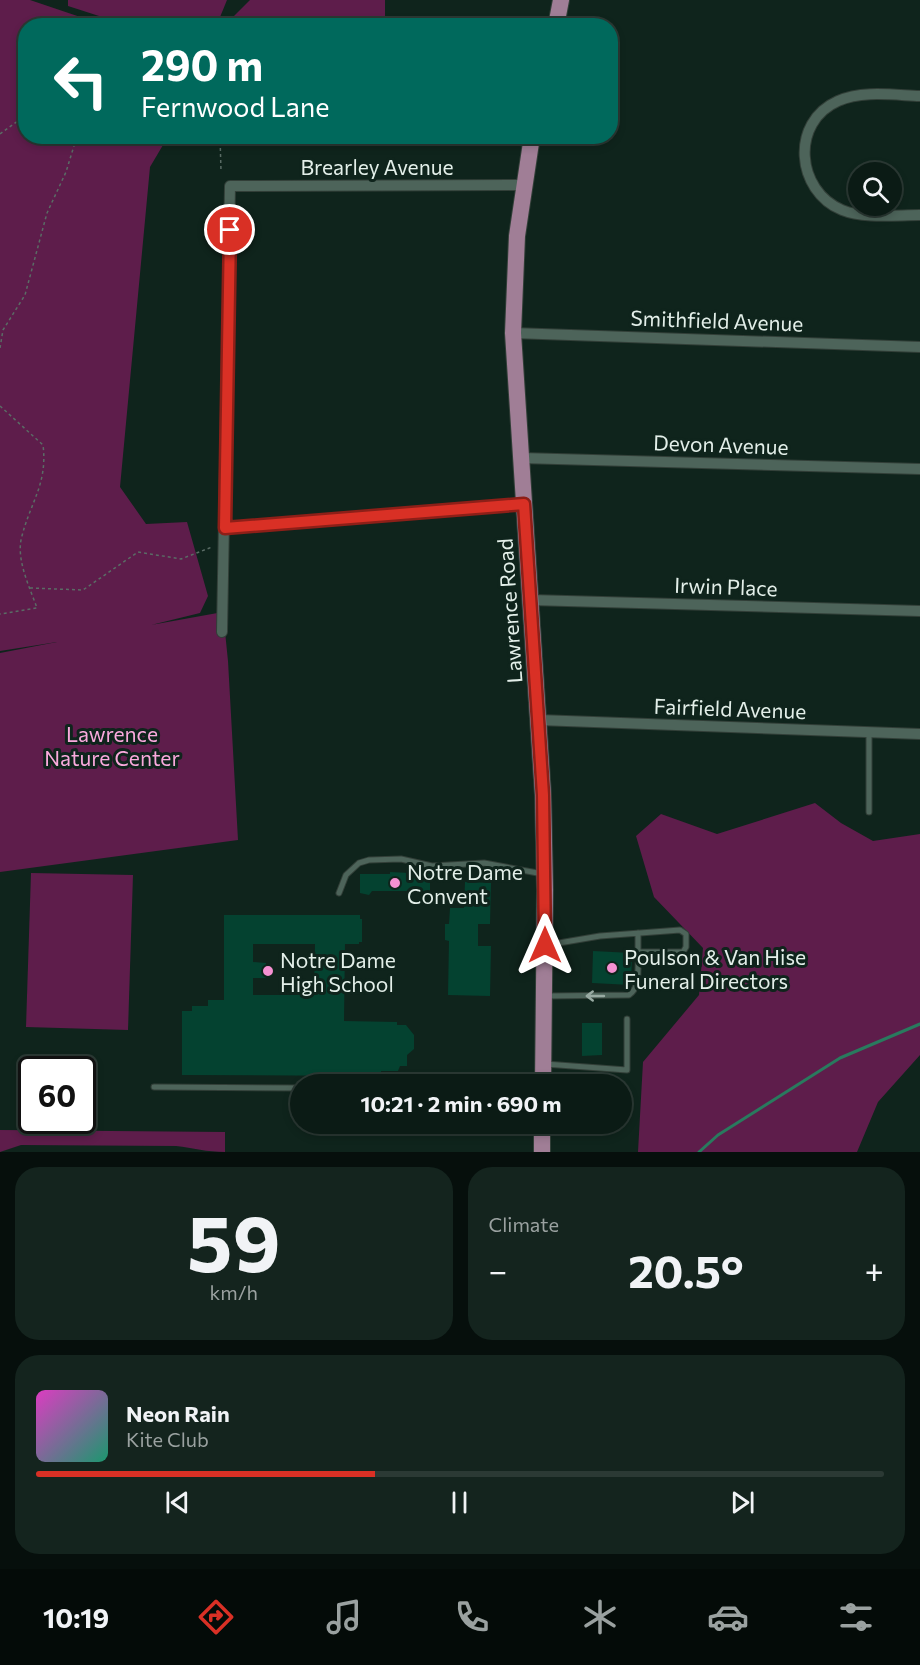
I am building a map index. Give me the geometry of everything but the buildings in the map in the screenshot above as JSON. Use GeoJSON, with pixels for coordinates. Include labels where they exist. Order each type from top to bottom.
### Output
{"type":"FeatureCollection","features":[{"type":"Feature","properties":{"kind":"main road"},"geometry":{"type":"LineString","coordinates":[[558,18],[561,0]]}},
{"type":"Feature","properties":{"kind":"main road","name":"Lawrence Road"},"geometry":{"type":"LineString","coordinates":[[531,144],[516,245],[513,333],[539,720],[545,874],[543,1074]]}},
{"type":"Feature","properties":{"kind":"main road"},"geometry":{"type":"LineString","coordinates":[[542,1134],[542,1152]]}},
{"type":"Feature","properties":{"kind":"street"},"geometry":{"type":"LineString","coordinates":[[920,96],[858,95],[834,102],[824,109],[810,127],[804,151],[804,163],[813,186],[832,205],[856,214],[920,215]]}},
{"type":"Feature","properties":{"kind":"street","name":"Brearley Avenue"},"geometry":{"type":"LineString","coordinates":[[225,528],[230,186],[523,185]]}},
{"type":"Feature","properties":{"kind":"street","name":"Smithfield Avenue"},"geometry":{"type":"LineString","coordinates":[[513,333],[920,347]]}},
{"type":"Feature","properties":{"kind":"street","name":"Devon Avenue"},"geometry":{"type":"LineString","coordinates":[[521,458],[920,469]]}},
{"type":"Feature","properties":{"kind":"street"},"geometry":{"type":"LineString","coordinates":[[222,632],[225,528],[524,504]]}},
{"type":"Feature","properties":{"kind":"street","name":"Irwin Place"},"geometry":{"type":"LineString","coordinates":[[531,600],[920,611]]}},
{"type":"Feature","properties":{"kind":"street","name":"Fairfield Avenue"},"geometry":{"type":"LineString","coordinates":[[539,720],[920,734]]}},
{"type":"Feature","properties":{"kind":"lane"},"geometry":{"type":"LineString","coordinates":[[869,732],[869,812]]}},
{"type":"Feature","properties":{"kind":"lane"},"geometry":{"type":"LineString","coordinates":[[339,893],[346,875],[359,863],[369,860],[405,859],[432,866],[483,862],[545,874]]}},
{"type":"Feature","properties":{"kind":"lane"},"geometry":{"type":"LineString","coordinates":[[545,945],[600,936],[638,933],[680,930],[686,934],[686,947],[683,952],[640,952]]}},
{"type":"Feature","properties":{"kind":"lane"},"geometry":{"type":"LineString","coordinates":[[544,996],[629,995],[634,991],[637,983],[640,952],[638,951],[638,933]]}},
{"type":"Feature","properties":{"kind":"lane"},"geometry":{"type":"LineString","coordinates":[[543,1064],[627,1070],[627,1019]]}},
{"type":"Feature","properties":{"kind":"lane"},"geometry":{"type":"LineString","coordinates":[[154,1087],[290,1088]]}},
{"type":"Feature","properties":{"kind":"path"},"geometry":{"type":"LineString","coordinates":[[0,134],[18,121]]}},
{"type":"Feature","properties":{"kind":"path"},"geometry":{"type":"LineString","coordinates":[[0,348],[3,330],[25,295],[47,213],[66,172],[75,144]]}},
{"type":"Feature","properties":{"kind":"path"},"geometry":{"type":"LineString","coordinates":[[220,144],[221,171]]}},
{"type":"Feature","properties":{"kind":"path"},"geometry":{"type":"LineString","coordinates":[[0,406],[43,445],[46,464],[21,541],[22,564],[37,608],[0,614]]}},
{"type":"Feature","properties":{"kind":"path"},"geometry":{"type":"LineString","coordinates":[[30,588],[83,590],[138,552],[181,559],[224,543]]}},
{"type":"Feature","properties":{"kind":"green space","name":"Lawrence Nature Center"},"geometry":{"type":"Polygon","coordinates":[[[0,0],[30,0],[83,18],[18,18],[18,144],[166,144],[163,145],[150,167],[120,487],[146,524],[187,522],[208,596],[200,613],[151,625],[223,612],[238,840],[0,872],[0,653],[57,642],[0,651],[0,0]]]}},
{"type":"Feature","properties":{"kind":"green space"},"geometry":{"type":"Polygon","coordinates":[[[68,0],[227,0],[220,18],[105,18],[68,6],[68,0]]]}},
{"type":"Feature","properties":{"kind":"green space"},"geometry":{"type":"Polygon","coordinates":[[[250,0],[385,0],[385,18],[232,18],[250,0]]]}},
{"type":"Feature","properties":{"kind":"green space"},"geometry":{"type":"Polygon","coordinates":[[[815,803],[841,823],[873,841],[920,834],[920,1055],[878,1102],[857,1152],[638,1152],[643,1062],[699,995],[703,948],[654,897],[636,836],[661,814],[717,834],[815,803]]]}},
{"type":"Feature","properties":{"kind":"green space"},"geometry":{"type":"Polygon","coordinates":[[[31,873],[133,875],[128,1030],[26,1027],[31,873]]]}},
{"type":"Feature","properties":{"kind":"green space"},"geometry":{"type":"Polygon","coordinates":[[[0,1130],[18,1130],[18,1134],[96,1134],[96,1131],[225,1132],[225,1152],[176,1146],[21,1145],[0,1152],[0,1130]]]}},
{"type":"Feature","properties":{"kind":"waterway"},"geometry":{"type":"LineString","coordinates":[[699,1152],[718,1135],[840,1058],[920,1024]]}},
{"type":"Feature","properties":{"kind":"place","name":"Notre Dame Convent"},"geometry":{"type":"Point","coordinates":[395,883]}},
{"type":"Feature","properties":{"kind":"place","name":"Poulson & Van Hise Funeral Directors"},"geometry":{"type":"Point","coordinates":[612,968]}},
{"type":"Feature","properties":{"kind":"place","name":"Notre Dame High School"},"geometry":{"type":"Point","coordinates":[268,971]}},
{"type":"Feature","properties":{"kind":"route"},"geometry":{"type":"LineString","coordinates":[[230,230],[225,528],[524,504],[543,795],[545,945]]}}]}
